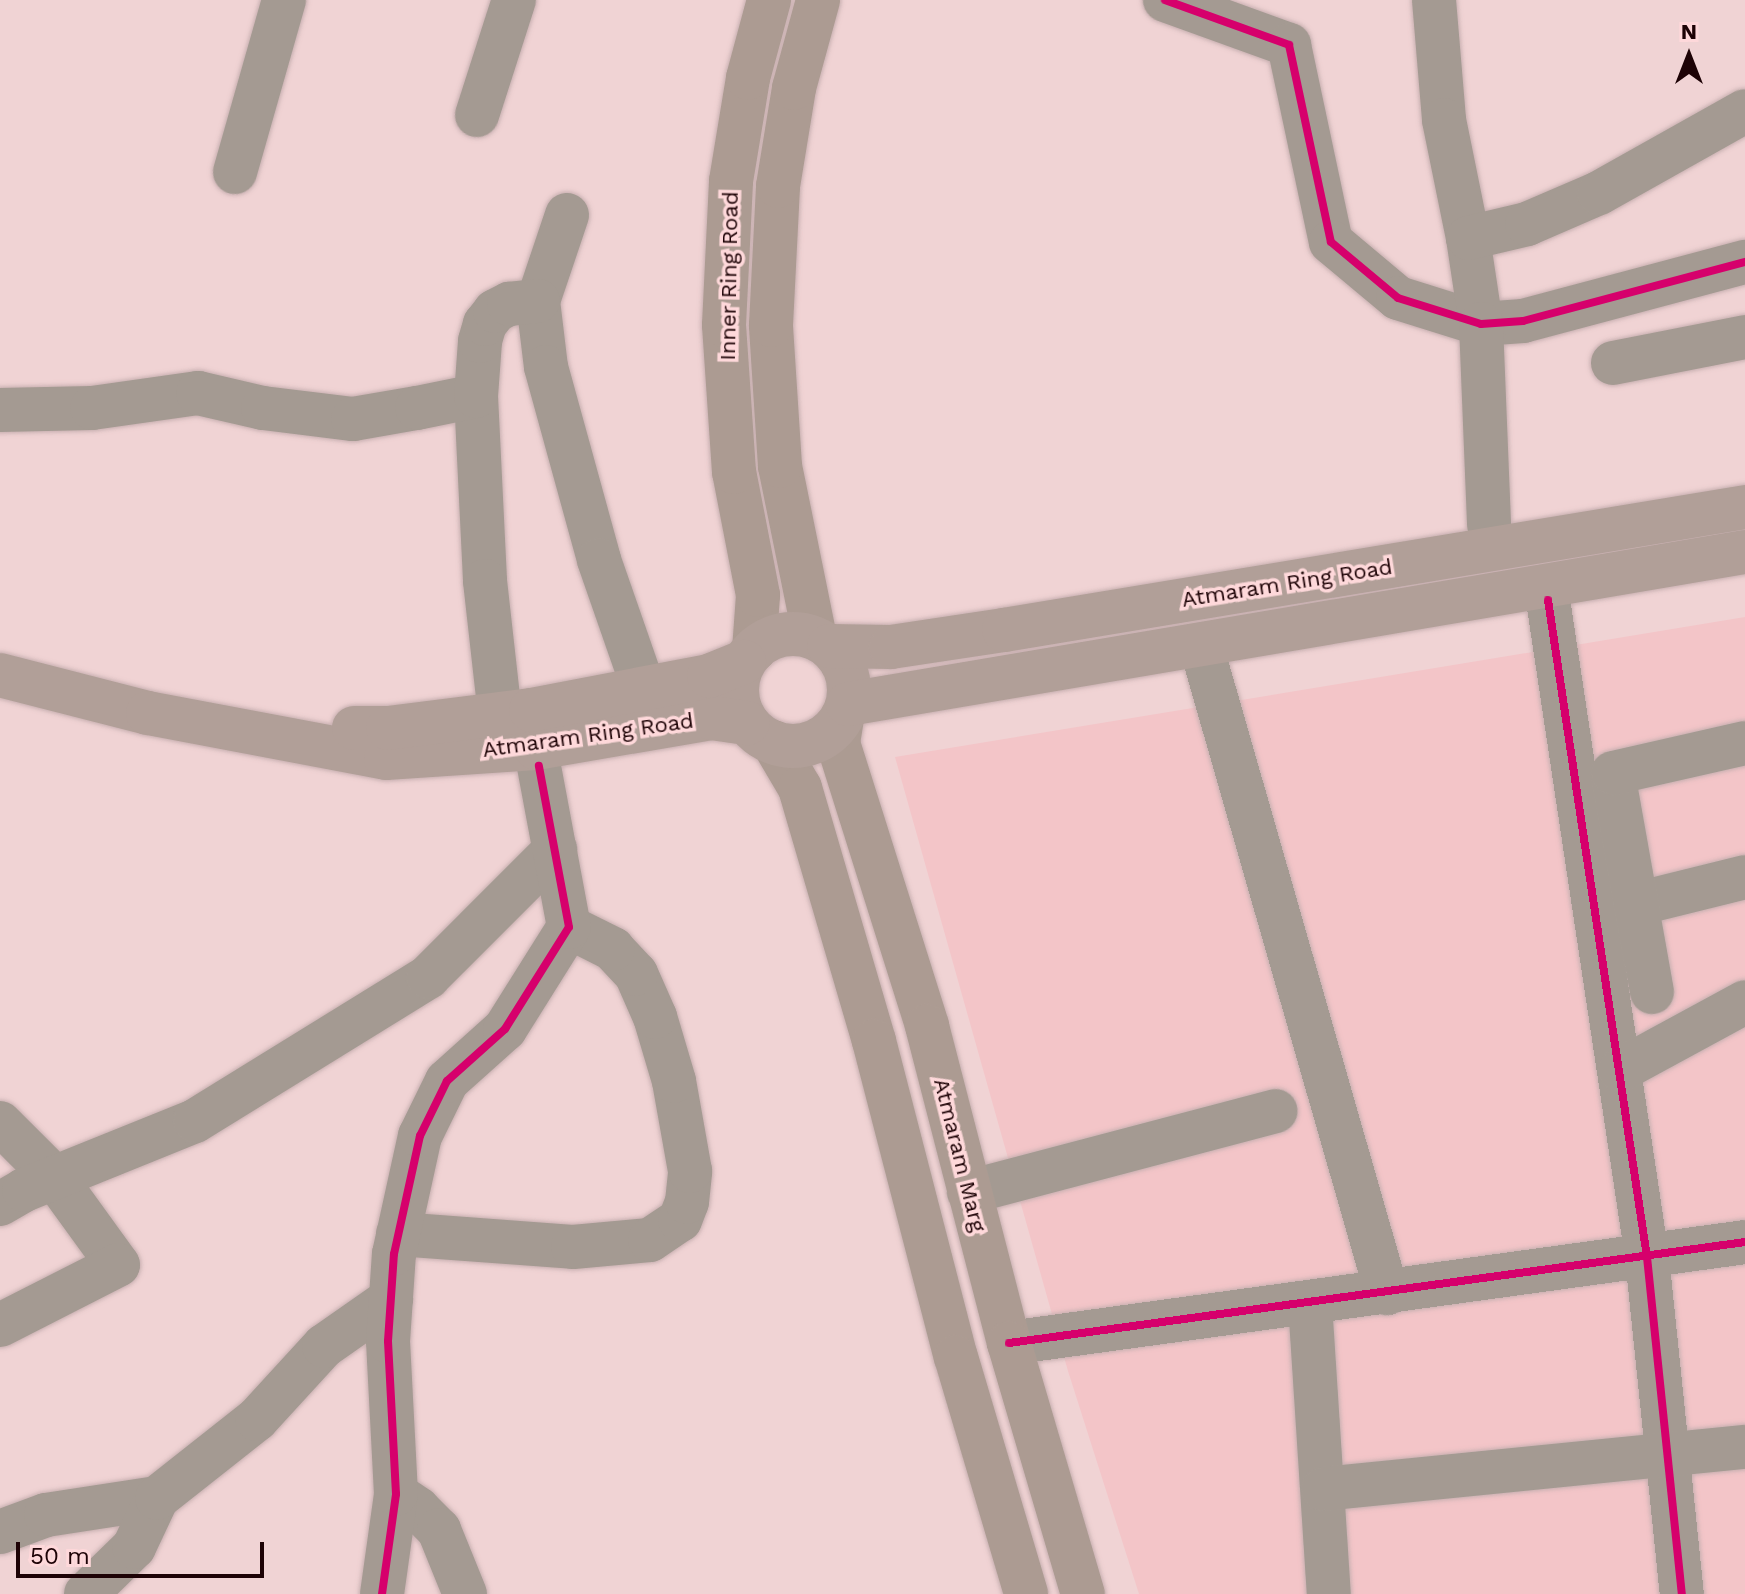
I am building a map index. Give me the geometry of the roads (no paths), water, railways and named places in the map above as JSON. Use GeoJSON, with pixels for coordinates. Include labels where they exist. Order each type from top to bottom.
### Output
{"type":"FeatureCollection","features":[{"type":"Feature","properties":{"kind":"highway","name":"Atmaram Ring Road"},"geometry":{"type":"LineString","coordinates":[[822,642],[891,647],[976,635],[1745,507]]}},
{"type":"Feature","properties":{"kind":"highway","name":"Atmaram Ring Road"},"geometry":{"type":"LineString","coordinates":[[845,711],[1745,552]]}},
{"type":"Feature","properties":{"kind":"highway"},"geometry":{"type":"LineString","coordinates":[[783,635],[822,642],[847,672],[845,711],[832,731],[804,745],[760,733],[737,693],[749,656],[783,635]]}},
{"type":"Feature","properties":{"kind":"highway","name":"Atmaram Ring Road"},"geometry":{"type":"LineString","coordinates":[[239,730],[388,728],[500,714],[709,676],[749,656]]}},
{"type":"Feature","properties":{"kind":"highway","name":"Atmaram Ring Road"},"geometry":{"type":"LineString","coordinates":[[0,675],[148,713],[386,758],[536,748],[711,718],[760,733]]}},
{"type":"Feature","properties":{"kind":"main road","name":"Inner Ring Road"},"geometry":{"type":"LineString","coordinates":[[749,656],[758,595],[734,472],[724,325],[731,181],[748,78],[769,0]]}},
{"type":"Feature","properties":{"kind":"main road","name":"Inner Ring Road"},"geometry":{"type":"LineString","coordinates":[[818,0],[794,88],[778,186],[771,325],[780,466],[822,642]]}},
{"type":"Feature","properties":{"kind":"main road","name":"Atmaram Marg"},"geometry":{"type":"LineString","coordinates":[[845,711],[838,743],[927,1026],[1009,1343],[1083,1594]]}},
{"type":"Feature","properties":{"kind":"main road"},"geometry":{"type":"LineString","coordinates":[[760,733],[800,788],[874,1041],[956,1357],[1026,1594]]}},
{"type":"Feature","properties":{"kind":"street"},"geometry":{"type":"LineString","coordinates":[[235,172],[284,0]]}},
{"type":"Feature","properties":{"kind":"street"},"geometry":{"type":"LineString","coordinates":[[477,115],[514,0]]}},
{"type":"Feature","properties":{"kind":"street"},"geometry":{"type":"LineString","coordinates":[[1165,0],[1289,45],[1331,242],[1398,298],[1481,324],[1523,321],[1745,262]]}},
{"type":"Feature","properties":{"kind":"street"},"geometry":{"type":"LineString","coordinates":[[1434,0],[1444,120],[1456,193],[1468,238],[1481,324],[1489,525]]}},
{"type":"Feature","properties":{"kind":"street"},"geometry":{"type":"LineString","coordinates":[[1468,238],[1527,224],[1599,193],[1745,111]]}},
{"type":"Feature","properties":{"kind":"street"},"geometry":{"type":"LineString","coordinates":[[567,215],[538,301],[550,382],[599,560],[644,689]]}},
{"type":"Feature","properties":{"kind":"street"},"geometry":{"type":"LineString","coordinates":[[500,714],[485,581],[476,396],[480,341],[485,324],[495,311],[509,304],[538,301]]}},
{"type":"Feature","properties":{"kind":"street"},"geometry":{"type":"LineString","coordinates":[[1613,363],[1745,337]]}},
{"type":"Feature","properties":{"kind":"street"},"geometry":{"type":"LineString","coordinates":[[0,410],[92,408],[198,393],[263,408],[353,419],[476,396]]}},
{"type":"Feature","properties":{"kind":"street"},"geometry":{"type":"LineString","coordinates":[[1548,600],[1647,1257],[1682,1594]]}},
{"type":"Feature","properties":{"kind":"street"},"geometry":{"type":"LineString","coordinates":[[1204,656],[1387,1293]]}},
{"type":"Feature","properties":{"kind":"street"},"geometry":{"type":"LineString","coordinates":[[1652,992],[1613,773],[1745,743]]}},
{"type":"Feature","properties":{"kind":"street"},"geometry":{"type":"LineString","coordinates":[[382,1594],[396,1494],[388,1341],[391,1299],[398,1234],[420,1136],[447,1081],[505,1029],[569,927],[539,766]]}},
{"type":"Feature","properties":{"kind":"street"},"geometry":{"type":"LineString","coordinates":[[0,1204],[195,1121],[428,977],[555,850]]}},
{"type":"Feature","properties":{"kind":"street"},"geometry":{"type":"LineString","coordinates":[[1636,904],[1745,877]]}},
{"type":"Feature","properties":{"kind":"street"},"geometry":{"type":"LineString","coordinates":[[398,1234],[573,1247],[650,1240],[680,1220],[687,1202],[690,1171],[674,1081],[655,1017],[636,974],[613,949],[569,927]]}},
{"type":"Feature","properties":{"kind":"street"},"geometry":{"type":"LineString","coordinates":[[1620,1070],[1745,1002]]}},
{"type":"Feature","properties":{"kind":"street"},"geometry":{"type":"LineString","coordinates":[[969,1192],[1275,1111]]}},
{"type":"Feature","properties":{"kind":"street"},"geometry":{"type":"LineString","coordinates":[[0,1123],[55,1178],[118,1265],[2,1321]]}},
{"type":"Feature","properties":{"kind":"street"},"geometry":{"type":"LineString","coordinates":[[1009,1343],[1745,1242]]}},
{"type":"Feature","properties":{"kind":"street"},"geometry":{"type":"LineString","coordinates":[[86,1594],[134,1547],[157,1498],[257,1419],[324,1346],[391,1299]]}},
{"type":"Feature","properties":{"kind":"street"},"geometry":{"type":"LineString","coordinates":[[1310,1303],[1329,1594]]}},
{"type":"Feature","properties":{"kind":"street"},"geometry":{"type":"LineString","coordinates":[[1323,1489],[1745,1447]]}},
{"type":"Feature","properties":{"kind":"street"},"geometry":{"type":"LineString","coordinates":[[396,1494],[418,1509],[439,1530],[465,1594]]}},
{"type":"Feature","properties":{"kind":"street"},"geometry":{"type":"LineString","coordinates":[[0,1532],[46,1515],[157,1498]]}}]}
